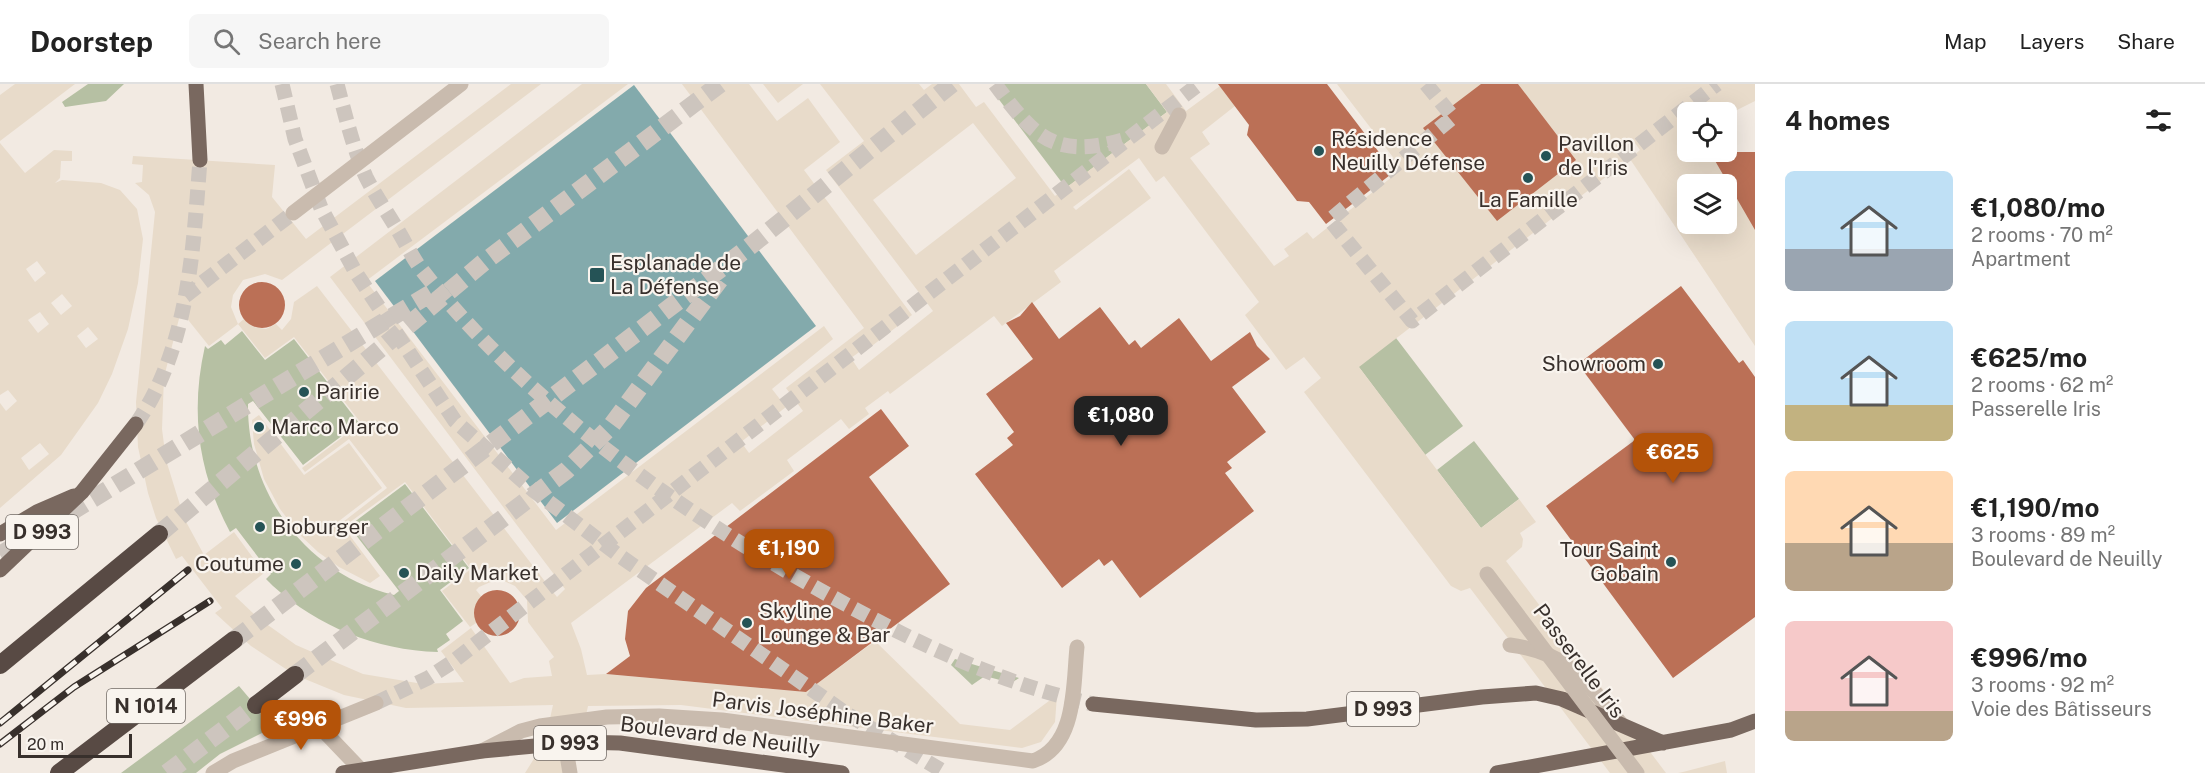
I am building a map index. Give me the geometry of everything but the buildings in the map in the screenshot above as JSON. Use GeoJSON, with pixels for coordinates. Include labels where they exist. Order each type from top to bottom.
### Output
{"type":"FeatureCollection","features":[{"type":"Feature","properties":{"kind":"highway"},"geometry":{"type":"LineString","coordinates":[[0,665],[159,534]]}},
{"type":"Feature","properties":{"kind":"highway","name":"N 1014"},"geometry":{"type":"LineString","coordinates":[[59,773],[234,640]]}},
{"type":"Feature","properties":{"kind":"highway"},"geometry":{"type":"LineString","coordinates":[[256,705],[295,675]]}},
{"type":"Feature","properties":{"kind":"main road"},"geometry":{"type":"LineString","coordinates":[[196,84],[200,160]]}},
{"type":"Feature","properties":{"kind":"main road","name":"D 993"},"geometry":{"type":"LineString","coordinates":[[0,570],[82,492],[105,466],[136,424]]}},
{"type":"Feature","properties":{"kind":"main road"},"geometry":{"type":"LineString","coordinates":[[0,534],[37,512],[82,492]]}},
{"type":"Feature","properties":{"kind":"main road","name":"D 993"},"geometry":{"type":"LineString","coordinates":[[1093,704],[1224,718],[1296,719],[1536,693],[1562,699],[1664,743]]}},
{"type":"Feature","properties":{"kind":"main road"},"geometry":{"type":"LineString","coordinates":[[1497,773],[1731,730],[1755,721]]}},
{"type":"Feature","properties":{"kind":"main road","name":"Boulevard de Neuilly"},"geometry":{"type":"LineString","coordinates":[[343,773],[482,751],[565,743],[620,743],[842,773]]}},
{"type":"Feature","properties":{"kind":"street"},"geometry":{"type":"LineString","coordinates":[[293,213],[461,84]]}},
{"type":"Feature","properties":{"kind":"street"},"geometry":{"type":"LineString","coordinates":[[1162,147],[1179,115]]}},
{"type":"Feature","properties":{"kind":"street","name":"Passerelle Iris"},"geometry":{"type":"LineString","coordinates":[[1487,574],[1637,773]]}},
{"type":"Feature","properties":{"kind":"street"},"geometry":{"type":"LineString","coordinates":[[1510,645],[1540,650],[1568,664],[1622,725]]}},
{"type":"Feature","properties":{"kind":"street","name":"Parvis Joséphine Baker"},"geometry":{"type":"LineString","coordinates":[[482,751],[521,731],[540,726],[607,717],[659,716],[722,720],[1033,760],[1046,755],[1065,731],[1077,647]]}},
{"type":"Feature","properties":{"kind":"street"},"geometry":{"type":"LineString","coordinates":[[213,773],[233,761],[376,703]]}},
{"type":"Feature","properties":{"kind":"street"},"geometry":{"type":"LineString","coordinates":[[319,726],[361,770]]}},
{"type":"Feature","properties":{"kind":"street"},"geometry":{"type":"LineString","coordinates":[[565,743],[570,773]]}},
{"type":"Feature","properties":{"kind":"green space"},"geometry":{"type":"Polygon","coordinates":[[[88,84],[124,84],[106,101],[65,107],[62,102],[88,84]]]}},
{"type":"Feature","properties":{"kind":"green space"},"geometry":{"type":"Polygon","coordinates":[[[998,84],[1146,84],[1167,112],[1066,188],[991,89],[998,84]]]}},
{"type":"Feature","properties":{"kind":"green space"},"geometry":{"type":"Polygon","coordinates":[[[1377,313],[1463,426],[1425,455],[1340,342],[1377,313]]]}},
{"type":"Feature","properties":{"kind":"green space"},"geometry":{"type":"Polygon","coordinates":[[[242,331],[265,360],[294,339],[359,423],[303,465],[253,401],[248,404],[250,437],[258,468],[271,498],[288,525],[309,549],[334,569],[362,584],[394,595],[399,591],[349,526],[405,484],[469,568],[440,590],[463,621],[446,634],[450,640],[437,649],[438,652],[392,647],[370,641],[349,634],[309,613],[266,579],[271,574],[236,528],[230,532],[210,487],[204,464],[198,418],[198,394],[205,346],[208,349],[221,340],[225,345],[242,331]]]}},
{"type":"Feature","properties":{"kind":"green space"},"geometry":{"type":"Polygon","coordinates":[[[1474,441],[1519,499],[1481,528],[1437,470],[1474,441]]]}},
{"type":"Feature","properties":{"kind":"green space"},"geometry":{"type":"Polygon","coordinates":[[[955,659],[1019,678],[1011,683],[985,676],[972,685],[951,665],[955,659]]]}},
{"type":"Feature","properties":{"kind":"green space"},"geometry":{"type":"Polygon","coordinates":[[[239,686],[274,727],[220,754],[196,773],[121,773],[239,686]]]}},
{"type":"Feature","properties":{"kind":"shaded area"},"geometry":{"type":"Polygon","coordinates":[[[15,84],[75,84],[0,141],[0,95],[15,84]]]}},
{"type":"Feature","properties":{"kind":"shaded area"},"geometry":{"type":"Polygon","coordinates":[[[511,84],[541,84],[282,280],[265,274],[243,280],[233,295],[231,307],[238,324],[244,319],[254,327],[266,329],[276,324],[282,330],[291,319],[294,302],[317,286],[557,597],[565,589],[330,277],[582,84],[628,84],[366,281],[556,530],[824,326],[833,339],[772,389],[786,407],[741,442],[749,453],[803,411],[786,388],[864,328],[682,84],[749,84],[777,121],[808,98],[840,142],[804,170],[912,315],[864,352],[862,350],[851,358],[859,370],[933,311],[826,170],[864,141],[820,84],[919,84],[924,90],[932,84],[959,84],[976,107],[984,102],[1055,196],[1167,112],[1146,84],[1166,84],[1186,111],[1220,86],[1235,106],[1202,132],[1210,144],[1190,158],[1274,266],[1289,256],[1284,249],[1307,232],[1313,239],[1402,169],[1337,84],[1755,84],[1755,101],[1737,110],[1737,102],[1677,102],[1677,162],[1717,162],[1724,174],[1677,174],[1677,229],[1630,159],[1640,150],[1632,139],[1621,147],[1629,159],[1359,367],[1481,528],[1519,499],[1536,522],[1520,533],[1523,539],[1522,547],[1506,561],[1666,773],[1610,773],[1470,588],[1461,591],[1451,586],[1304,392],[1321,378],[1304,357],[1286,370],[1245,315],[1259,302],[1164,176],[1156,182],[1139,158],[1073,207],[1076,210],[1129,169],[1151,198],[1054,271],[1061,282],[1002,326],[994,316],[890,394],[888,391],[865,408],[869,414],[849,429],[841,419],[787,460],[794,471],[740,511],[732,503],[571,623],[581,649],[587,675],[605,674],[806,692],[875,641],[960,724],[1010,730],[1057,695],[1055,722],[1041,742],[1022,748],[681,705],[588,706],[578,753],[567,773],[525,773],[545,741],[553,705],[406,708],[344,695],[295,675],[251,646],[215,613],[222,608],[182,556],[176,559],[156,518],[138,447],[136,402],[155,212],[149,195],[135,183],[142,182],[143,165],[132,164],[133,156],[275,165],[272,197],[306,239],[511,84]],[[973,123],[873,200],[916,255],[1016,178],[973,123]],[[181,311],[164,377],[162,429],[166,460],[184,518],[204,555],[234,532],[264,573],[235,596],[258,618],[296,645],[363,674],[423,684],[464,682],[441,651],[471,628],[510,683],[524,678],[552,676],[549,661],[554,657],[528,622],[527,600],[515,586],[504,581],[493,581],[479,587],[476,590],[481,596],[474,609],[476,623],[470,627],[442,591],[471,569],[405,482],[346,525],[343,522],[387,488],[349,439],[305,472],[302,468],[361,423],[294,337],[265,358],[238,324],[209,346],[181,311]]]}},
{"type":"Feature","properties":{"kind":"shaded area"},"geometry":{"type":"Polygon","coordinates":[[[763,84],[803,84],[778,103],[763,84]]]}},
{"type":"Feature","properties":{"kind":"shaded area"},"geometry":{"type":"Polygon","coordinates":[[[0,143],[25,173],[54,150],[72,151],[72,161],[61,161],[60,178],[55,183],[62,180],[101,183],[120,190],[137,209],[143,239],[138,283],[128,329],[112,374],[98,403],[61,455],[0,508],[0,403],[6,411],[17,401],[8,390],[0,395],[0,143]],[[37,261],[26,269],[35,282],[46,273],[37,261]],[[62,294],[51,303],[61,315],[72,306],[62,294]],[[40,312],[28,320],[38,333],[49,324],[40,312]],[[88,327],[77,336],[86,348],[98,339],[88,327]],[[40,443],[21,458],[29,470],[49,454],[40,443]]]}},
{"type":"Feature","properties":{"kind":"shaded area"},"geometry":{"type":"Polygon","coordinates":[[[1737,196],[1755,226],[1755,346],[1680,234],[1737,234],[1737,196]]]}},
{"type":"Feature","properties":{"kind":"shaded area"},"geometry":{"type":"Polygon","coordinates":[[[259,415],[304,475],[349,443],[382,488],[339,521],[380,576],[370,583],[339,567],[300,535],[280,509],[264,479],[254,444],[252,420],[259,415]]]}},
{"type":"Feature","properties":{"kind":"shaded area"},"geometry":{"type":"Polygon","coordinates":[[[1725,761],[1727,773],[1678,773],[1683,772],[1725,761]]]}},
{"type":"Feature","properties":{"kind":"water"},"geometry":{"type":"Polygon","coordinates":[[[634,85],[816,326],[557,523],[375,281],[634,85]]]}},
{"type":"Feature","properties":{"kind":"tunnel"},"geometry":{"type":"LineString","coordinates":[[282,84],[295,139],[321,208],[356,273],[455,421],[533,490],[617,554],[847,714],[946,773]]}},
{"type":"Feature","properties":{"kind":"tunnel"},"geometry":{"type":"LineString","coordinates":[[337,84],[361,166],[421,269],[464,320],[563,415],[673,499],[731,537],[847,605],[906,636],[967,663],[1029,686],[1093,704]]}},
{"type":"Feature","properties":{"kind":"tunnel"},"geometry":{"type":"LineString","coordinates":[[159,534],[484,262],[720,84]]}},
{"type":"Feature","properties":{"kind":"tunnel"},"geometry":{"type":"LineString","coordinates":[[234,640],[749,247],[952,84]]}},
{"type":"Feature","properties":{"kind":"tunnel"},"geometry":{"type":"LineString","coordinates":[[995,84],[1022,118],[1035,131],[1049,140],[1081,147],[1126,139]]}},
{"type":"Feature","properties":{"kind":"tunnel"},"geometry":{"type":"LineString","coordinates":[[376,703],[428,678],[451,663],[1199,84]]}},
{"type":"Feature","properties":{"kind":"tunnel"},"geometry":{"type":"LineString","coordinates":[[1426,84],[1453,117],[1330,220],[1412,321],[1717,84]]}},
{"type":"Feature","properties":{"kind":"tunnel"},"geometry":{"type":"LineString","coordinates":[[136,424],[154,395],[178,331],[191,263],[200,160]]}},
{"type":"Feature","properties":{"kind":"tunnel"},"geometry":{"type":"LineString","coordinates":[[185,296],[293,213]]}},
{"type":"Feature","properties":{"kind":"tunnel"},"geometry":{"type":"LineString","coordinates":[[295,675],[567,470],[611,426],[724,274]]}},
{"type":"Feature","properties":{"kind":"tunnel"},"geometry":{"type":"LineString","coordinates":[[0,555],[433,292]]}},
{"type":"Feature","properties":{"kind":"tunnel"},"geometry":{"type":"LineString","coordinates":[[167,773],[256,705]]}},
{"type":"Feature","properties":{"kind":"railway"},"geometry":{"type":"LineString","coordinates":[[0,723],[188,570]]}},
{"type":"Feature","properties":{"kind":"railway"},"geometry":{"type":"LineString","coordinates":[[0,744],[74,687],[210,601]]}},
{"type":"Feature","properties":{"kind":"place","name":"Résidence Neuilly Défense"},"geometry":{"type":"Point","coordinates":[1319,151]}},
{"type":"Feature","properties":{"kind":"place","name":"Pavillon de l'Iris"},"geometry":{"type":"Point","coordinates":[1546,156]}},
{"type":"Feature","properties":{"kind":"place","name":"La Famille"},"geometry":{"type":"Point","coordinates":[1528,178]}},
{"type":"Feature","properties":{"kind":"place","name":"Esplanade de La Défense"},"geometry":{"type":"Point","coordinates":[597,275]}},
{"type":"Feature","properties":{"kind":"place","name":"Showroom"},"geometry":{"type":"Point","coordinates":[1658,364]}},
{"type":"Feature","properties":{"kind":"place","name":"Paririe"},"geometry":{"type":"Point","coordinates":[304,392]}},
{"type":"Feature","properties":{"kind":"place","name":"Marco Marco"},"geometry":{"type":"Point","coordinates":[259,427]}},
{"type":"Feature","properties":{"kind":"place","name":"Bioburger"},"geometry":{"type":"Point","coordinates":[260,527]}},
{"type":"Feature","properties":{"kind":"place","name":"Tour Saint Gobain"},"geometry":{"type":"Point","coordinates":[1671,562]}},
{"type":"Feature","properties":{"kind":"place","name":"Coutume"},"geometry":{"type":"Point","coordinates":[296,564]}},
{"type":"Feature","properties":{"kind":"place","name":"Daily Market"},"geometry":{"type":"Point","coordinates":[404,573]}},
{"type":"Feature","properties":{"kind":"place","name":"Skyline Lounge & Bar"},"geometry":{"type":"Point","coordinates":[747,623]}}]}
